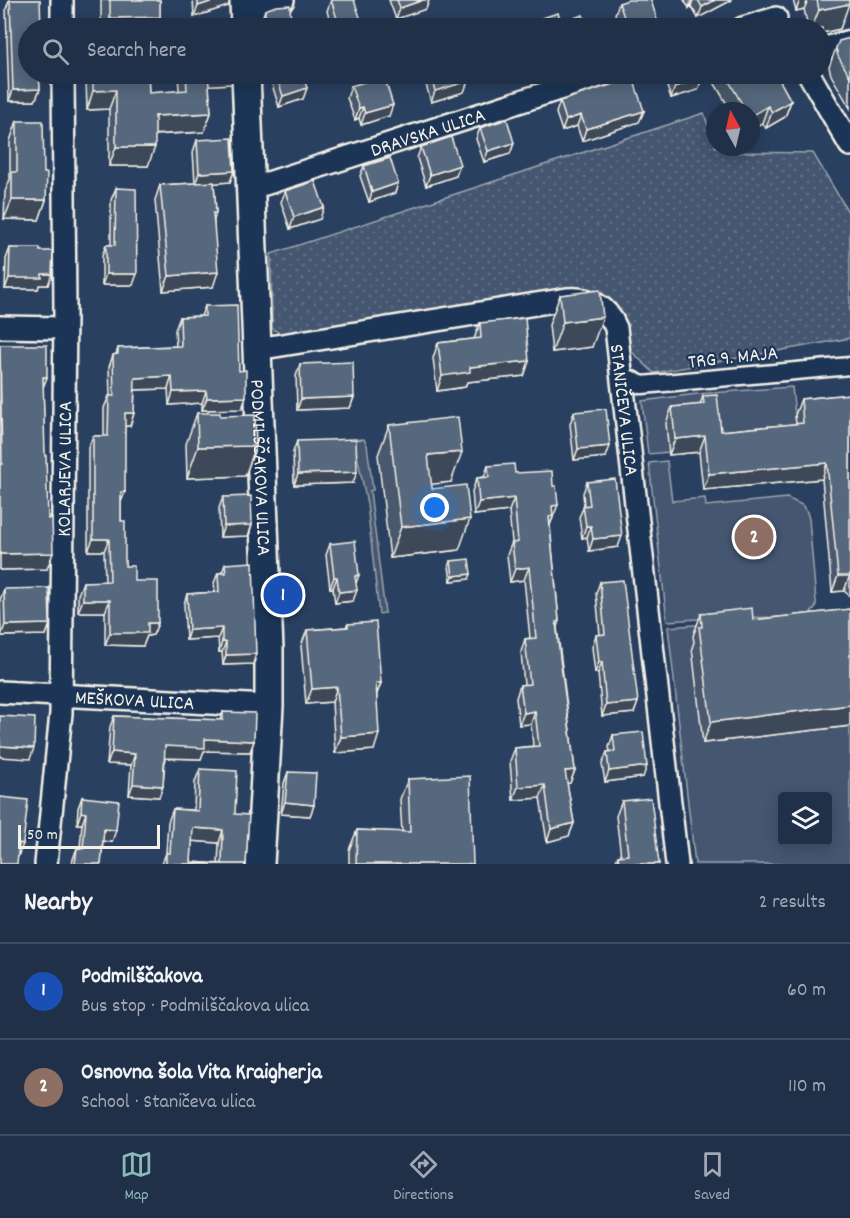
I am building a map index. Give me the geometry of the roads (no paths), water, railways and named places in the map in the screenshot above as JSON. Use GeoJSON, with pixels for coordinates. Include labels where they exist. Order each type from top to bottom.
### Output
{"type":"FeatureCollection","features":[{"type":"Feature","properties":{"kind":"street"},"geometry":{"type":"LineString","coordinates":[[62,0],[62,18]]}},
{"type":"Feature","properties":{"kind":"street"},"geometry":{"type":"LineString","coordinates":[[244,14],[283,0]]}},
{"type":"Feature","properties":{"kind":"street"},"geometry":{"type":"LineString","coordinates":[[832,46],[850,41]]}},
{"type":"Feature","properties":{"kind":"street","name":"KOLARJEVA ULICA"},"geometry":{"type":"LineString","coordinates":[[46,864],[61,713],[63,84]]}},
{"type":"Feature","properties":{"kind":"street","name":"PODMILŠČAKOVA ULICA"},"geometry":{"type":"LineString","coordinates":[[246,84],[269,650],[269,706],[260,864]]}},
{"type":"Feature","properties":{"kind":"street","name":"DRAVSKA ULICA"},"geometry":{"type":"LineString","coordinates":[[250,186],[265,184],[574,84]]}},
{"type":"Feature","properties":{"kind":"street"},"geometry":{"type":"LineString","coordinates":[[815,84],[850,145]]}},
{"type":"Feature","properties":{"kind":"street","name":"STANIČEVA ULICA"},"geometry":{"type":"LineString","coordinates":[[257,349],[576,298],[596,303],[605,309],[616,328],[677,864]]}},
{"type":"Feature","properties":{"kind":"street"},"geometry":{"type":"LineString","coordinates":[[0,327],[64,328]]}},
{"type":"Feature","properties":{"kind":"street","name":"TRG 9. MAJA"},"geometry":{"type":"LineString","coordinates":[[621,380],[630,379],[642,386],[850,366]]}},
{"type":"Feature","properties":{"kind":"street","name":"MEŠKOVA ULICA"},"geometry":{"type":"LineString","coordinates":[[0,692],[269,706]]}},
{"type":"Feature","properties":{"kind":"place","name":"Osnovna šola Vita Kraigherja"},"geometry":{"type":"Point","coordinates":[754,537]}},
{"type":"Feature","properties":{"kind":"place","name":"Podmilščakova"},"geometry":{"type":"Point","coordinates":[283,595]}}]}
